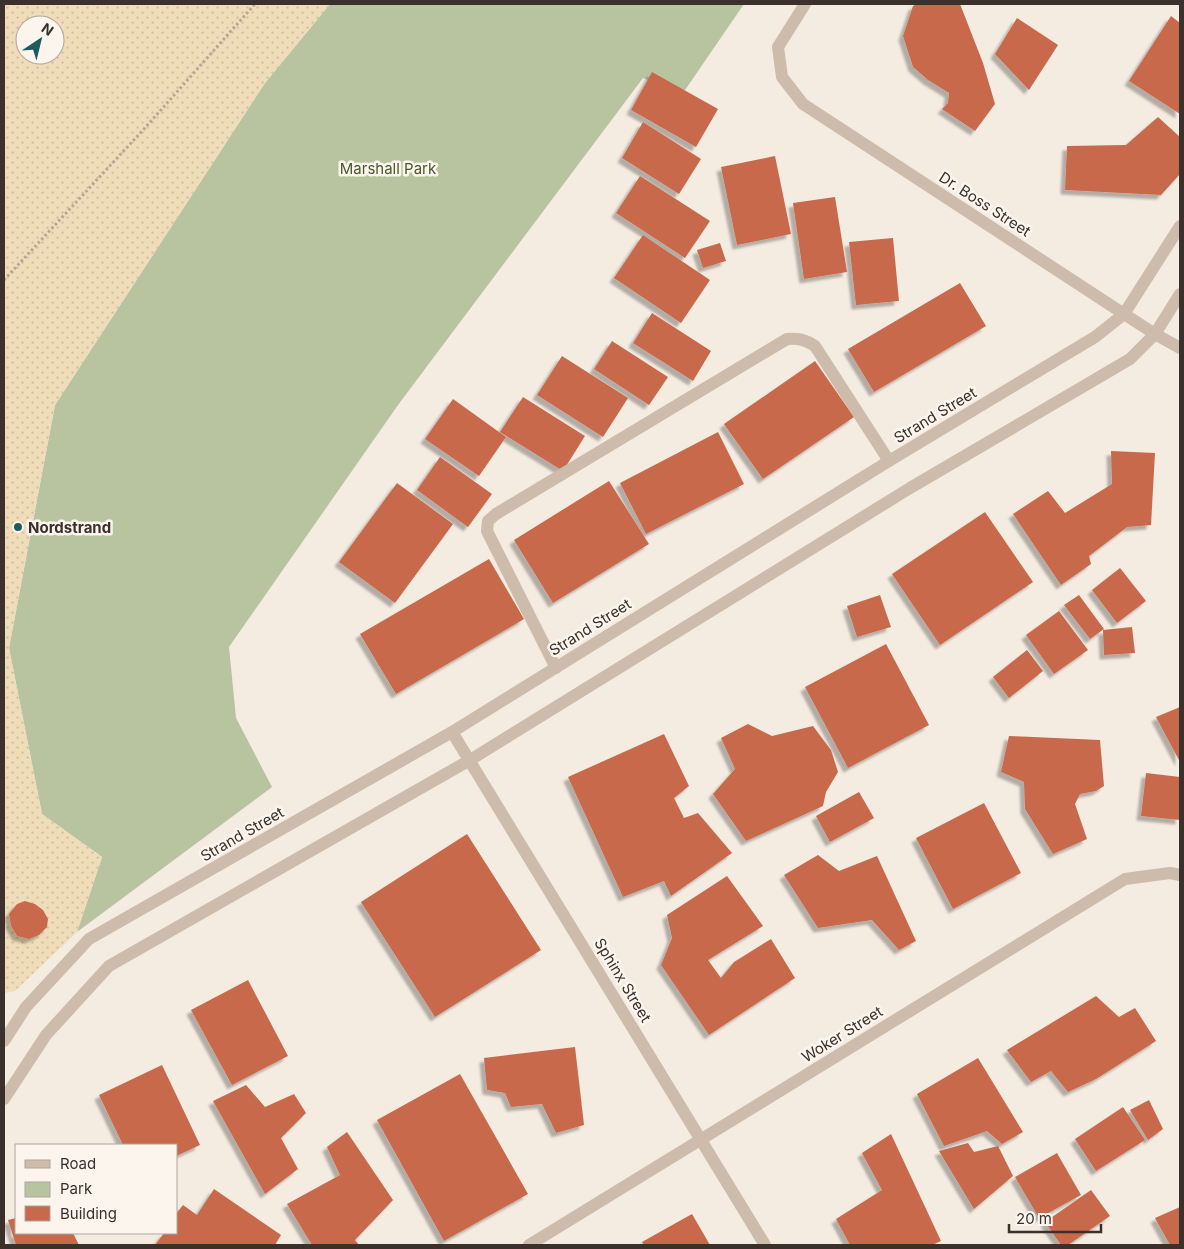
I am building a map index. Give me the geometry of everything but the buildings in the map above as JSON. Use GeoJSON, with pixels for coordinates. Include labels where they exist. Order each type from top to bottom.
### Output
{"type":"FeatureCollection","features":[{"type":"Feature","properties":{"kind":"street","name":"Dr. Boss Street"},"geometry":{"type":"LineString","coordinates":[[805,4],[778,47],[782,77],[803,104],[1124,314],[1180,348]]}},
{"type":"Feature","properties":{"kind":"street","name":"Strand Street"},"geometry":{"type":"LineString","coordinates":[[4,1041],[26,1008],[89,939],[452,732],[890,461],[1095,337],[1124,314],[1180,226]]}},
{"type":"Feature","properties":{"kind":"street"},"geometry":{"type":"LineString","coordinates":[[4,1099],[46,1035],[109,966],[470,760],[910,488],[1130,359],[1155,334],[1180,294]]}},
{"type":"Feature","properties":{"kind":"street"},"geometry":{"type":"LineString","coordinates":[[556,668],[487,531],[488,521],[496,514],[787,339],[798,338],[816,346],[890,461]]}},
{"type":"Feature","properties":{"kind":"street","name":"Sphinx Street"},"geometry":{"type":"LineString","coordinates":[[452,732],[765,1245]]}},
{"type":"Feature","properties":{"kind":"street","name":"Woker Street"},"geometry":{"type":"LineString","coordinates":[[528,1245],[1125,879],[1170,873],[1180,875]]}},
{"type":"Feature","properties":{"kind":"path"},"geometry":{"type":"LineString","coordinates":[[4,280],[144,129],[255,4]]}},
{"type":"Feature","properties":{"kind":"green space","name":"Marshall Park"},"geometry":{"type":"Polygon","coordinates":[[[330,4],[744,4],[683,93],[643,78],[398,405],[229,647],[236,718],[272,787],[77,932],[102,857],[42,814],[9,648],[55,405],[265,83],[330,4]]]}},
{"type":"Feature","properties":{"kind":"sand","name":"Nordstrand"},"geometry":{"type":"Polygon","coordinates":[[[4,4],[330,4],[265,83],[55,405],[9,648],[42,814],[102,857],[77,932],[15,991],[4,993],[4,4]]]}},
{"type":"Feature","properties":{"kind":"place","name":"Nordstrand"},"geometry":{"type":"Point","coordinates":[18,527]}}]}
